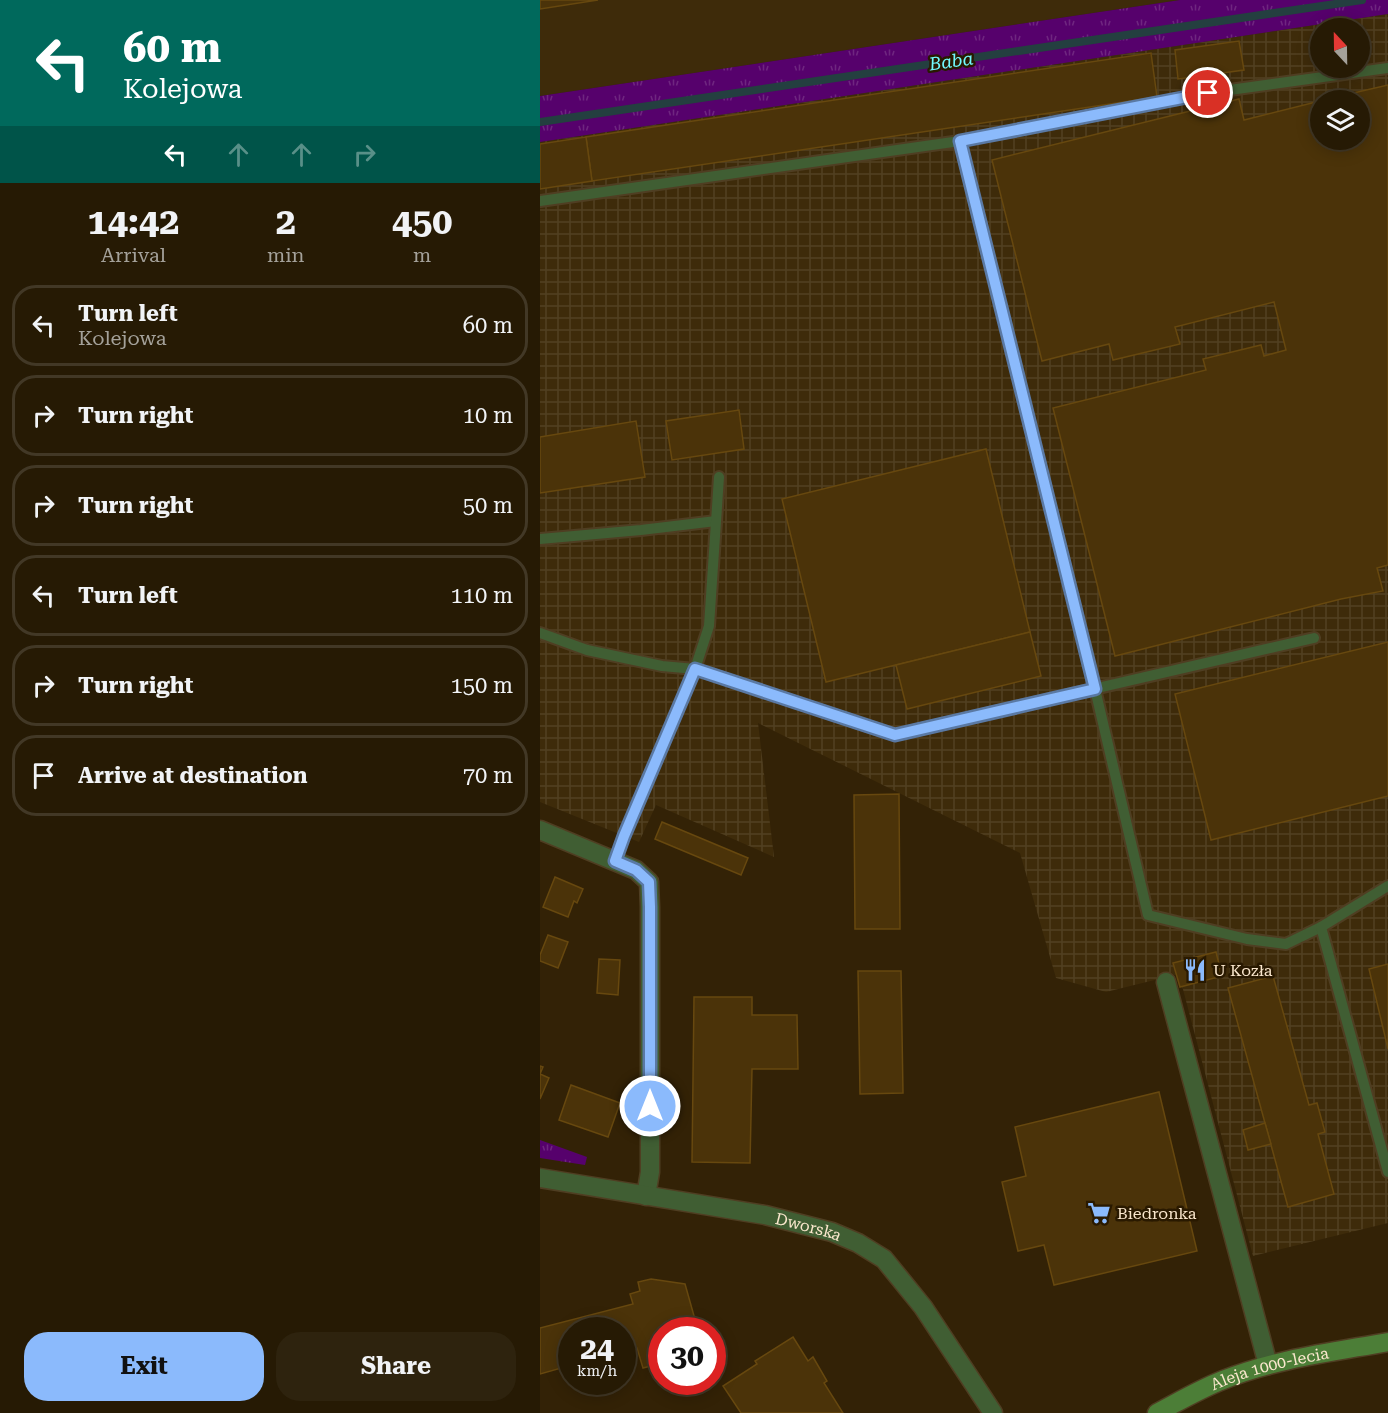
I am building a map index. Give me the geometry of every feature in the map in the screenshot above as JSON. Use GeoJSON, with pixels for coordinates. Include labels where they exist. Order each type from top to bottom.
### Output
{"type":"FeatureCollection","features":[{"type":"Feature","properties":{"kind":"street"},"geometry":{"type":"LineString","coordinates":[[540,830],[636,870],[649,882],[650,1161],[646,1196]]}},
{"type":"Feature","properties":{"kind":"street"},"geometry":{"type":"LineString","coordinates":[[1166,982],[1268,1365]]}},
{"type":"Feature","properties":{"kind":"street","name":"Dworska"},"geometry":{"type":"LineString","coordinates":[[540,1178],[765,1215],[832,1232],[858,1243],[884,1259],[923,1307],[993,1413]]}},
{"type":"Feature","properties":{"kind":"street","name":"Aleja 1000-lecia"},"geometry":{"type":"LineString","coordinates":[[1157,1413],[1222,1380],[1268,1365],[1388,1342]]}},
{"type":"Feature","properties":{"kind":"lane"},"geometry":{"type":"LineString","coordinates":[[540,201],[960,141],[1208,93],[1388,68]]}},
{"type":"Feature","properties":{"kind":"lane"},"geometry":{"type":"LineString","coordinates":[[960,141],[1095,689],[1148,915],[1247,939],[1286,944],[1321,927],[1388,886]]}},
{"type":"Feature","properties":{"kind":"lane"},"geometry":{"type":"LineString","coordinates":[[615,861],[695,669],[709,626],[719,477]]}},
{"type":"Feature","properties":{"kind":"lane"},"geometry":{"type":"LineString","coordinates":[[540,539],[716,521]]}},
{"type":"Feature","properties":{"kind":"lane"},"geometry":{"type":"LineString","coordinates":[[540,633],[588,650],[662,666],[695,669],[895,735],[1314,638]]}},
{"type":"Feature","properties":{"kind":"lane"},"geometry":{"type":"LineString","coordinates":[[1321,927],[1388,1172]]}},
{"type":"Feature","properties":{"kind":"shaded area"},"geometry":{"type":"Polygon","coordinates":[[[540,0],[1180,0],[540,96],[540,0]]]}},
{"type":"Feature","properties":{"kind":"shaded area"},"geometry":{"type":"Polygon","coordinates":[[[1388,14],[1388,1223],[1253,1256],[1179,974],[1106,992],[1056,978],[1020,853],[758,723],[774,857],[656,805],[639,842],[540,802],[540,142],[1310,26],[1310,78],[1370,78],[1370,18],[1362,18],[1388,14]]]}},
{"type":"Feature","properties":{"kind":"green space"},"geometry":{"type":"Polygon","coordinates":[[[1180,0],[1388,0],[1388,14],[1362,18],[1310,18],[1310,26],[540,142],[540,96],[1180,0]]]}},
{"type":"Feature","properties":{"kind":"green space"},"geometry":{"type":"Polygon","coordinates":[[[540,1140],[587,1157],[585,1165],[540,1158],[540,1140]]]}},
{"type":"Feature","properties":{"kind":"building"},"geometry":{"type":"Polygon","coordinates":[[[540,0],[598,0],[540,9],[540,0]]]}},
{"type":"Feature","properties":{"kind":"building"},"geometry":{"type":"Polygon","coordinates":[[[1239,41],[1244,70],[1178,79],[1175,50],[1239,41]]]}},
{"type":"Feature","properties":{"kind":"building"},"geometry":{"type":"Polygon","coordinates":[[[1151,53],[1157,97],[592,181],[586,137],[1151,53]]]}},
{"type":"Feature","properties":{"kind":"building"},"geometry":{"type":"Polygon","coordinates":[[[1388,85],[1388,565],[1377,568],[1383,591],[1341,599],[1115,656],[1053,408],[1206,370],[1203,359],[1261,345],[1264,356],[1286,350],[1274,302],[1175,327],[1180,344],[1113,360],[1109,344],[1042,361],[992,160],[1239,99],[1244,120],[1310,104],[1310,150],[1370,150],[1370,90],[1366,90],[1388,85]]]}},
{"type":"Feature","properties":{"kind":"building"},"geometry":{"type":"Polygon","coordinates":[[[586,137],[592,181],[540,189],[540,144],[586,137]]]}},
{"type":"Feature","properties":{"kind":"building"},"geometry":{"type":"Polygon","coordinates":[[[739,410],[744,449],[672,460],[666,421],[739,410]]]}},
{"type":"Feature","properties":{"kind":"building"},"geometry":{"type":"Polygon","coordinates":[[[636,421],[645,477],[540,493],[540,437],[636,421]]]}},
{"type":"Feature","properties":{"kind":"building"},"geometry":{"type":"Polygon","coordinates":[[[986,449],[1030,632],[826,682],[782,499],[986,449]]]}},
{"type":"Feature","properties":{"kind":"building"},"geometry":{"type":"Polygon","coordinates":[[[1030,632],[1041,676],[907,709],[896,665],[1030,632]]]}},
{"type":"Feature","properties":{"kind":"building"},"geometry":{"type":"Polygon","coordinates":[[[1388,642],[1388,796],[1211,840],[1175,694],[1388,642]]]}},
{"type":"Feature","properties":{"kind":"building"},"geometry":{"type":"Polygon","coordinates":[[[899,794],[900,929],[855,929],[854,795],[899,794]]]}},
{"type":"Feature","properties":{"kind":"building"},"geometry":{"type":"Polygon","coordinates":[[[662,822],[748,858],[741,875],[655,839],[662,822]]]}},
{"type":"Feature","properties":{"kind":"building"},"geometry":{"type":"Polygon","coordinates":[[[555,877],[583,889],[577,903],[574,901],[568,917],[543,907],[555,877]]]}},
{"type":"Feature","properties":{"kind":"building"},"geometry":{"type":"Polygon","coordinates":[[[548,935],[568,942],[558,968],[540,961],[548,935]]]}},
{"type":"Feature","properties":{"kind":"building"},"geometry":{"type":"Polygon","coordinates":[[[1216,952],[1222,976],[1180,987],[1173,963],[1216,952]]]}},
{"type":"Feature","properties":{"kind":"building"},"geometry":{"type":"Polygon","coordinates":[[[599,959],[620,960],[618,995],[597,993],[599,959]]]}},
{"type":"Feature","properties":{"kind":"building"},"geometry":{"type":"Polygon","coordinates":[[[1388,964],[1388,1049],[1369,969],[1388,964]]]}},
{"type":"Feature","properties":{"kind":"building"},"geometry":{"type":"Polygon","coordinates":[[[858,971],[901,971],[903,1093],[860,1094],[858,971]]]}},
{"type":"Feature","properties":{"kind":"building"},"geometry":{"type":"Polygon","coordinates":[[[1273,976],[1309,1105],[1317,1103],[1325,1132],[1318,1134],[1334,1194],[1288,1207],[1228,988],[1273,976]]]}},
{"type":"Feature","properties":{"kind":"building"},"geometry":{"type":"Polygon","coordinates":[[[694,997],[752,997],[752,1015],[797,1015],[798,1069],[752,1069],[750,1163],[692,1162],[694,997]]]}},
{"type":"Feature","properties":{"kind":"building"},"geometry":{"type":"Polygon","coordinates":[[[540,1074],[549,1078],[540,1099],[540,1074]]]}},
{"type":"Feature","properties":{"kind":"building"},"geometry":{"type":"Polygon","coordinates":[[[571,1085],[620,1103],[608,1137],[559,1120],[571,1085]]]}},
{"type":"Feature","properties":{"kind":"building","name":"Biedronka"},"geometry":{"type":"Polygon","coordinates":[[[1159,1092],[1197,1251],[1054,1285],[1044,1245],[1018,1251],[1002,1182],[1026,1176],[1015,1127],[1159,1092]]]}},
{"type":"Feature","properties":{"kind":"building"},"geometry":{"type":"Polygon","coordinates":[[[1265,1123],[1271,1144],[1248,1150],[1243,1130],[1265,1123]]]}},
{"type":"Feature","properties":{"kind":"building"},"geometry":{"type":"Polygon","coordinates":[[[651,1279],[685,1284],[694,1317],[648,1317],[648,1367],[643,1368],[636,1348],[636,1317],[583,1317],[633,1304],[630,1294],[640,1291],[638,1282],[651,1279]]]}},
{"type":"Feature","properties":{"kind":"building"},"geometry":{"type":"Polygon","coordinates":[[[558,1323],[558,1369],[540,1374],[540,1328],[558,1323]]]}},
{"type":"Feature","properties":{"kind":"building"},"geometry":{"type":"Polygon","coordinates":[[[793,1337],[808,1361],[813,1357],[827,1381],[824,1383],[843,1413],[741,1413],[726,1390],[726,1384],[757,1364],[755,1361],[793,1337]]]}},
{"type":"Feature","properties":{"kind":"waterway","name":"Baba"},"geometry":{"type":"LineString","coordinates":[[540,122],[1362,0]]}},
{"type":"Feature","properties":{"kind":"place","name":"U Kozła"},"geometry":{"type":"Point","coordinates":[1195,970]}},
{"type":"Feature","properties":{"kind":"place","name":"Biedronka"},"geometry":{"type":"Point","coordinates":[1099,1213]}},
{"type":"Feature","properties":{"kind":"route"},"geometry":{"type":"LineString","coordinates":[[650,1106],[649,882],[636,870],[615,861],[695,669],[895,735],[1095,689],[960,141],[1208,93]]}}]}
